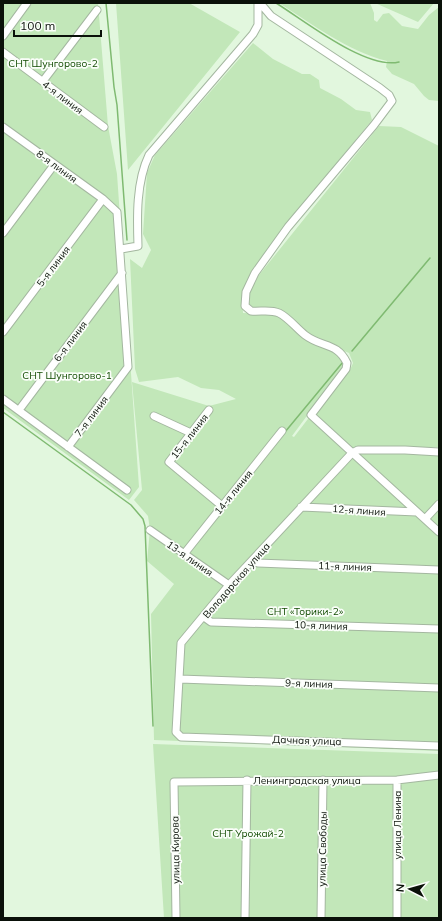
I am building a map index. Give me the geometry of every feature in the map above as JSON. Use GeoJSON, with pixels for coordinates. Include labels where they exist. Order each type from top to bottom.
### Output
{"type":"FeatureCollection","features":[{"type":"Feature","properties":{"kind":"street"},"geometry":{"type":"LineString","coordinates":[[3,36],[28,3]]}},
{"type":"Feature","properties":{"kind":"street"},"geometry":{"type":"LineString","coordinates":[[122,276],[121,249],[138,246],[137,225],[142,174],[149,155],[253,34],[258,25],[259,3]]}},
{"type":"Feature","properties":{"kind":"street"},"geometry":{"type":"LineString","coordinates":[[259,3],[271,16],[380,88],[392,99],[389,106],[288,227],[249,282],[245,306],[251,311],[277,313],[286,317],[305,335],[320,343],[339,350],[344,355],[348,363],[346,370],[311,415],[439,532]]}},
{"type":"Feature","properties":{"kind":"street"},"geometry":{"type":"LineString","coordinates":[[43,82],[97,10]]}},
{"type":"Feature","properties":{"kind":"street","name":"4-я линия"},"geometry":{"type":"LineString","coordinates":[[3,52],[104,127]]}},
{"type":"Feature","properties":{"kind":"street","name":"8-я линия"},"geometry":{"type":"LineString","coordinates":[[4,130],[111,206],[117,212],[121,249]]}},
{"type":"Feature","properties":{"kind":"street"},"geometry":{"type":"LineString","coordinates":[[3,233],[54,165]]}},
{"type":"Feature","properties":{"kind":"street","name":"5-я линия"},"geometry":{"type":"LineString","coordinates":[[3,332],[102,200]]}},
{"type":"Feature","properties":{"kind":"street","name":"7-я линия"},"geometry":{"type":"LineString","coordinates":[[68,447],[128,367],[122,276]]}},
{"type":"Feature","properties":{"kind":"street","name":"6-я линия"},"geometry":{"type":"LineString","coordinates":[[19,410],[122,276]]}},
{"type":"Feature","properties":{"kind":"street"},"geometry":{"type":"LineString","coordinates":[[3,399],[127,490]]}},
{"type":"Feature","properties":{"kind":"street","name":"15-я линия"},"geometry":{"type":"LineString","coordinates":[[209,410],[169,462],[222,506]]}},
{"type":"Feature","properties":{"kind":"street"},"geometry":{"type":"LineString","coordinates":[[154,416],[191,433]]}},
{"type":"Feature","properties":{"kind":"street","name":"14-я линия"},"geometry":{"type":"LineString","coordinates":[[184,554],[282,431]]}},
{"type":"Feature","properties":{"kind":"street"},"geometry":{"type":"LineString","coordinates":[[352,453],[369,449],[439,452]]}},
{"type":"Feature","properties":{"kind":"street","name":"Володарская улица"},"geometry":{"type":"LineString","coordinates":[[176,732],[181,643],[229,585],[352,453]]}},
{"type":"Feature","properties":{"kind":"street"},"geometry":{"type":"LineString","coordinates":[[425,520],[439,504]]}},
{"type":"Feature","properties":{"kind":"street","name":"12-я линия"},"geometry":{"type":"LineString","coordinates":[[301,506],[417,512]]}},
{"type":"Feature","properties":{"kind":"street","name":"13-я линия"},"geometry":{"type":"LineString","coordinates":[[150,530],[229,585]]}},
{"type":"Feature","properties":{"kind":"street","name":"11-я линия"},"geometry":{"type":"LineString","coordinates":[[252,561],[258,563],[439,570]]}},
{"type":"Feature","properties":{"kind":"street","name":"10-я линия"},"geometry":{"type":"LineString","coordinates":[[204,617],[211,622],[439,629]]}},
{"type":"Feature","properties":{"kind":"street","name":"9-я линия"},"geometry":{"type":"LineString","coordinates":[[180,679],[439,688]]}},
{"type":"Feature","properties":{"kind":"street","name":"Дачная улица"},"geometry":{"type":"LineString","coordinates":[[176,732],[180,737],[439,746]]}},
{"type":"Feature","properties":{"kind":"street","name":"Ленинградская улица"},"geometry":{"type":"LineString","coordinates":[[174,782],[247,780],[397,780],[439,775]]}},
{"type":"Feature","properties":{"kind":"street"},"geometry":{"type":"LineString","coordinates":[[245,918],[247,780]]}},
{"type":"Feature","properties":{"kind":"street","name":"улица Свободы"},"geometry":{"type":"LineString","coordinates":[[321,918],[323,780]]}},
{"type":"Feature","properties":{"kind":"street","name":"улица Ленина"},"geometry":{"type":"LineString","coordinates":[[397,780],[397,918]]}},
{"type":"Feature","properties":{"kind":"street","name":"улица Кирова"},"geometry":{"type":"LineString","coordinates":[[174,782],[176,918]]}},
{"type":"Feature","properties":{"kind":"green space","name":"СНТ Шунгорово-1"},"geometry":{"type":"Polygon","coordinates":[[[3,3],[98,3],[108,126],[117,174],[139,487],[129,500],[3,408],[3,3]]]}},
{"type":"Feature","properties":{"kind":"green space"},"geometry":{"type":"Polygon","coordinates":[[[116,3],[189,3],[240,32],[128,170],[116,3]]]}},
{"type":"Feature","properties":{"kind":"green space"},"geometry":{"type":"Polygon","coordinates":[[[279,3],[370,3],[374,13],[374,20],[377,22],[383,14],[389,13],[402,26],[418,29],[429,15],[439,7],[439,101],[429,100],[414,84],[392,74],[386,67],[387,61],[372,57],[344,44],[279,3]]]}},
{"type":"Feature","properties":{"kind":"green space"},"geometry":{"type":"Polygon","coordinates":[[[375,3],[434,3],[418,22],[375,3]]]}},
{"type":"Feature","properties":{"kind":"green space","name":"СНТ «Торики-2»"},"geometry":{"type":"Polygon","coordinates":[[[253,43],[273,59],[302,74],[310,74],[319,80],[320,88],[341,99],[356,110],[370,112],[372,120],[287,224],[247,280],[242,299],[243,313],[277,314],[332,349],[346,363],[292,436],[294,437],[311,415],[352,453],[439,452],[439,751],[154,740],[151,614],[174,584],[147,561],[150,530],[148,516],[134,500],[142,490],[132,382],[209,406],[236,399],[219,390],[201,388],[178,377],[139,382],[135,369],[130,259],[142,268],[151,250],[143,234],[147,173],[155,155],[253,43]]]}},
{"type":"Feature","properties":{"kind":"green space"},"geometry":{"type":"Polygon","coordinates":[[[379,126],[401,127],[439,146],[439,447],[369,447],[352,449],[315,413],[350,370],[353,363],[349,353],[317,340],[293,322],[253,307],[249,304],[250,292],[259,275],[379,126]]]}},
{"type":"Feature","properties":{"kind":"green space","name":"СНТ Урожай-2"},"geometry":{"type":"Polygon","coordinates":[[[153,744],[439,754],[439,918],[164,918],[153,744]]]}},
{"type":"Feature","properties":{"kind":"waterway"},"geometry":{"type":"LineString","coordinates":[[106,3],[117,105],[127,240]]}},
{"type":"Feature","properties":{"kind":"waterway"},"geometry":{"type":"LineString","coordinates":[[276,3],[319,32],[353,52],[370,59],[385,62],[399,62]]}},
{"type":"Feature","properties":{"kind":"waterway"},"geometry":{"type":"LineString","coordinates":[[352,351],[430,258]]}},
{"type":"Feature","properties":{"kind":"waterway"},"geometry":{"type":"LineString","coordinates":[[285,432],[343,362]]}},
{"type":"Feature","properties":{"kind":"waterway"},"geometry":{"type":"LineString","coordinates":[[3,412],[131,505],[143,519],[145,526],[153,726]]}},
{"type":"Feature","properties":{"kind":"waterway"},"geometry":{"type":"LineString","coordinates":[[373,747],[393,748]]}},
{"type":"Feature","properties":{"kind":"park label","name":"СНТ Шунгорово-2"},"geometry":{"type":"Point","coordinates":[53,63]}}]}
